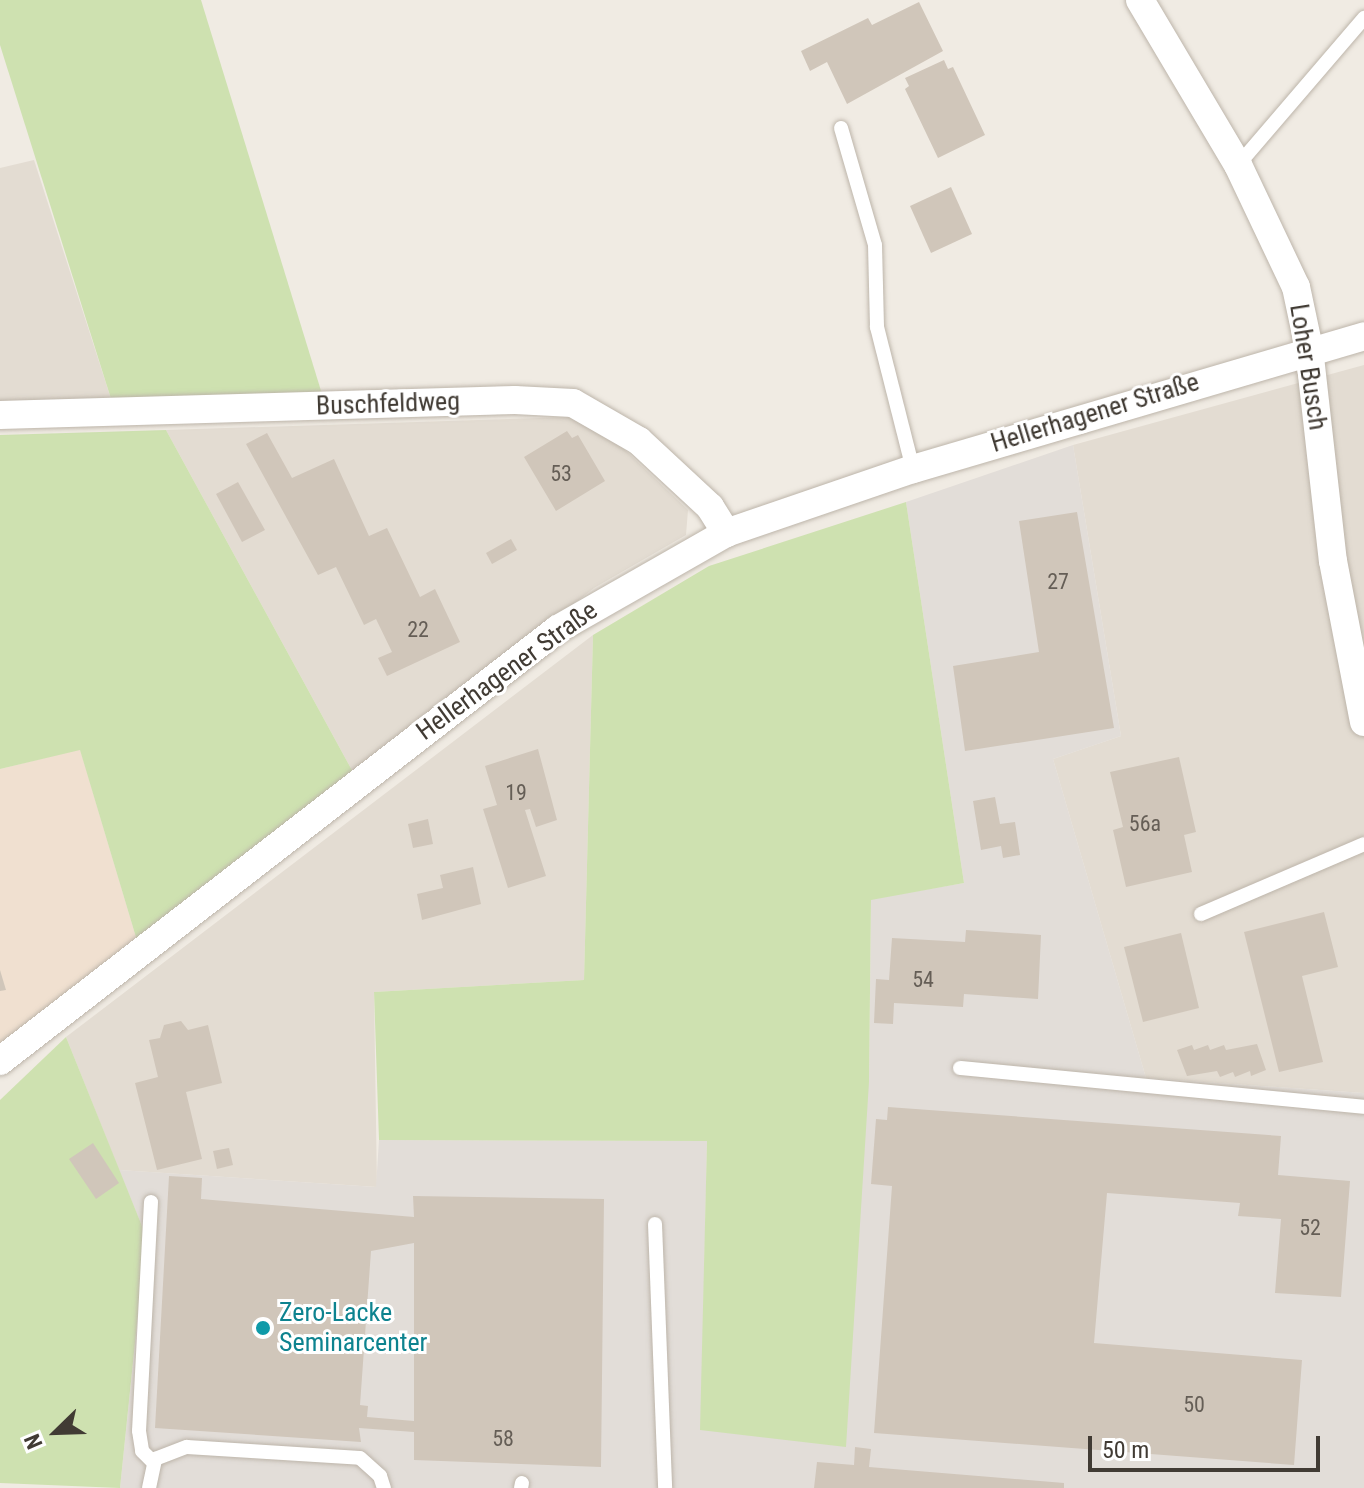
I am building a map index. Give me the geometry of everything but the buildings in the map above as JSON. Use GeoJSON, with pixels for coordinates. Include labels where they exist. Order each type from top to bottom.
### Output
{"type":"FeatureCollection","features":[{"type":"Feature","properties":{"kind":"street","name":"Loher Busch"},"geometry":{"type":"LineString","coordinates":[[1140,0],[1238,165],[1296,287],[1309,348],[1333,561],[1364,722]]}},
{"type":"Feature","properties":{"kind":"street","name":"Hellerhagener Straße"},"geometry":{"type":"LineString","coordinates":[[0,1061],[558,629],[726,533],[913,469],[1309,348],[1364,336]]}},
{"type":"Feature","properties":{"kind":"street","name":"Buschfeldweg"},"geometry":{"type":"LineString","coordinates":[[0,415],[515,400],[573,403],[639,441],[710,507],[726,533]]}},
{"type":"Feature","properties":{"kind":"lane"},"geometry":{"type":"LineString","coordinates":[[1238,165],[1364,18]]}},
{"type":"Feature","properties":{"kind":"lane"},"geometry":{"type":"LineString","coordinates":[[841,128],[875,245],[877,327],[913,469]]}},
{"type":"Feature","properties":{"kind":"lane"},"geometry":{"type":"LineString","coordinates":[[1201,914],[1364,844]]}},
{"type":"Feature","properties":{"kind":"lane"},"geometry":{"type":"LineString","coordinates":[[960,1068],[1364,1107]]}},
{"type":"Feature","properties":{"kind":"lane"},"geometry":{"type":"LineString","coordinates":[[151,1202],[139,1431],[142,1451],[153,1462]]}},
{"type":"Feature","properties":{"kind":"lane"},"geometry":{"type":"LineString","coordinates":[[655,1224],[665,1488]]}},
{"type":"Feature","properties":{"kind":"lane"},"geometry":{"type":"LineString","coordinates":[[153,1462],[187,1447],[360,1458],[380,1476],[384,1488]]}},
{"type":"Feature","properties":{"kind":"lane"},"geometry":{"type":"LineString","coordinates":[[149,1488],[153,1462]]}},
{"type":"Feature","properties":{"kind":"shaded area"},"geometry":{"type":"Polygon","coordinates":[[[34,160],[112,402],[0,405],[0,168],[34,160]]]}},
{"type":"Feature","properties":{"kind":"shaded area"},"geometry":{"type":"Polygon","coordinates":[[[1364,365],[1364,1093],[1146,1078],[1053,759],[1121,736],[1073,445],[1364,365]]]}},
{"type":"Feature","properties":{"kind":"shaded area"},"geometry":{"type":"Polygon","coordinates":[[[571,417],[607,433],[688,510],[686,535],[594,588],[354,774],[166,430],[571,417]]]}},
{"type":"Feature","properties":{"kind":"shaded area"},"geometry":{"type":"Polygon","coordinates":[[[1073,445],[1121,736],[1053,759],[1146,1078],[1364,1093],[1364,1488],[120,1488],[146,1236],[119,1170],[376,1187],[379,1140],[707,1141],[701,1430],[869,1082],[871,899],[964,883],[906,502],[1073,445]]]}},
{"type":"Feature","properties":{"kind":"shaded area"},"geometry":{"type":"Polygon","coordinates":[[[593,635],[584,980],[374,992],[377,1187],[119,1170],[66,1037],[593,635]]]}},
{"type":"Feature","properties":{"kind":"shaded area"},"geometry":{"type":"Polygon","coordinates":[[[80,749],[138,944],[0,1056],[0,769],[80,749]]]}},
{"type":"Feature","properties":{"kind":"green space"},"geometry":{"type":"Polygon","coordinates":[[[0,0],[201,0],[322,394],[112,402],[0,45],[0,0]]]}},
{"type":"Feature","properties":{"kind":"green space"},"geometry":{"type":"Polygon","coordinates":[[[166,430],[354,774],[138,944],[80,750],[0,769],[0,435],[166,430]]]}},
{"type":"Feature","properties":{"kind":"green space"},"geometry":{"type":"Polygon","coordinates":[[[906,502],[964,883],[871,900],[869,1082],[846,1447],[700,1430],[707,1141],[379,1140],[374,992],[584,980],[593,635],[709,566],[906,502]]]}},
{"type":"Feature","properties":{"kind":"green space"},"geometry":{"type":"Polygon","coordinates":[[[66,1037],[146,1236],[120,1488],[0,1483],[0,1100],[66,1037]]]}},
{"type":"Feature","properties":{"kind":"place","name":"Zero-Lacke Seminarcenter"},"geometry":{"type":"Point","coordinates":[263,1328]}}]}
